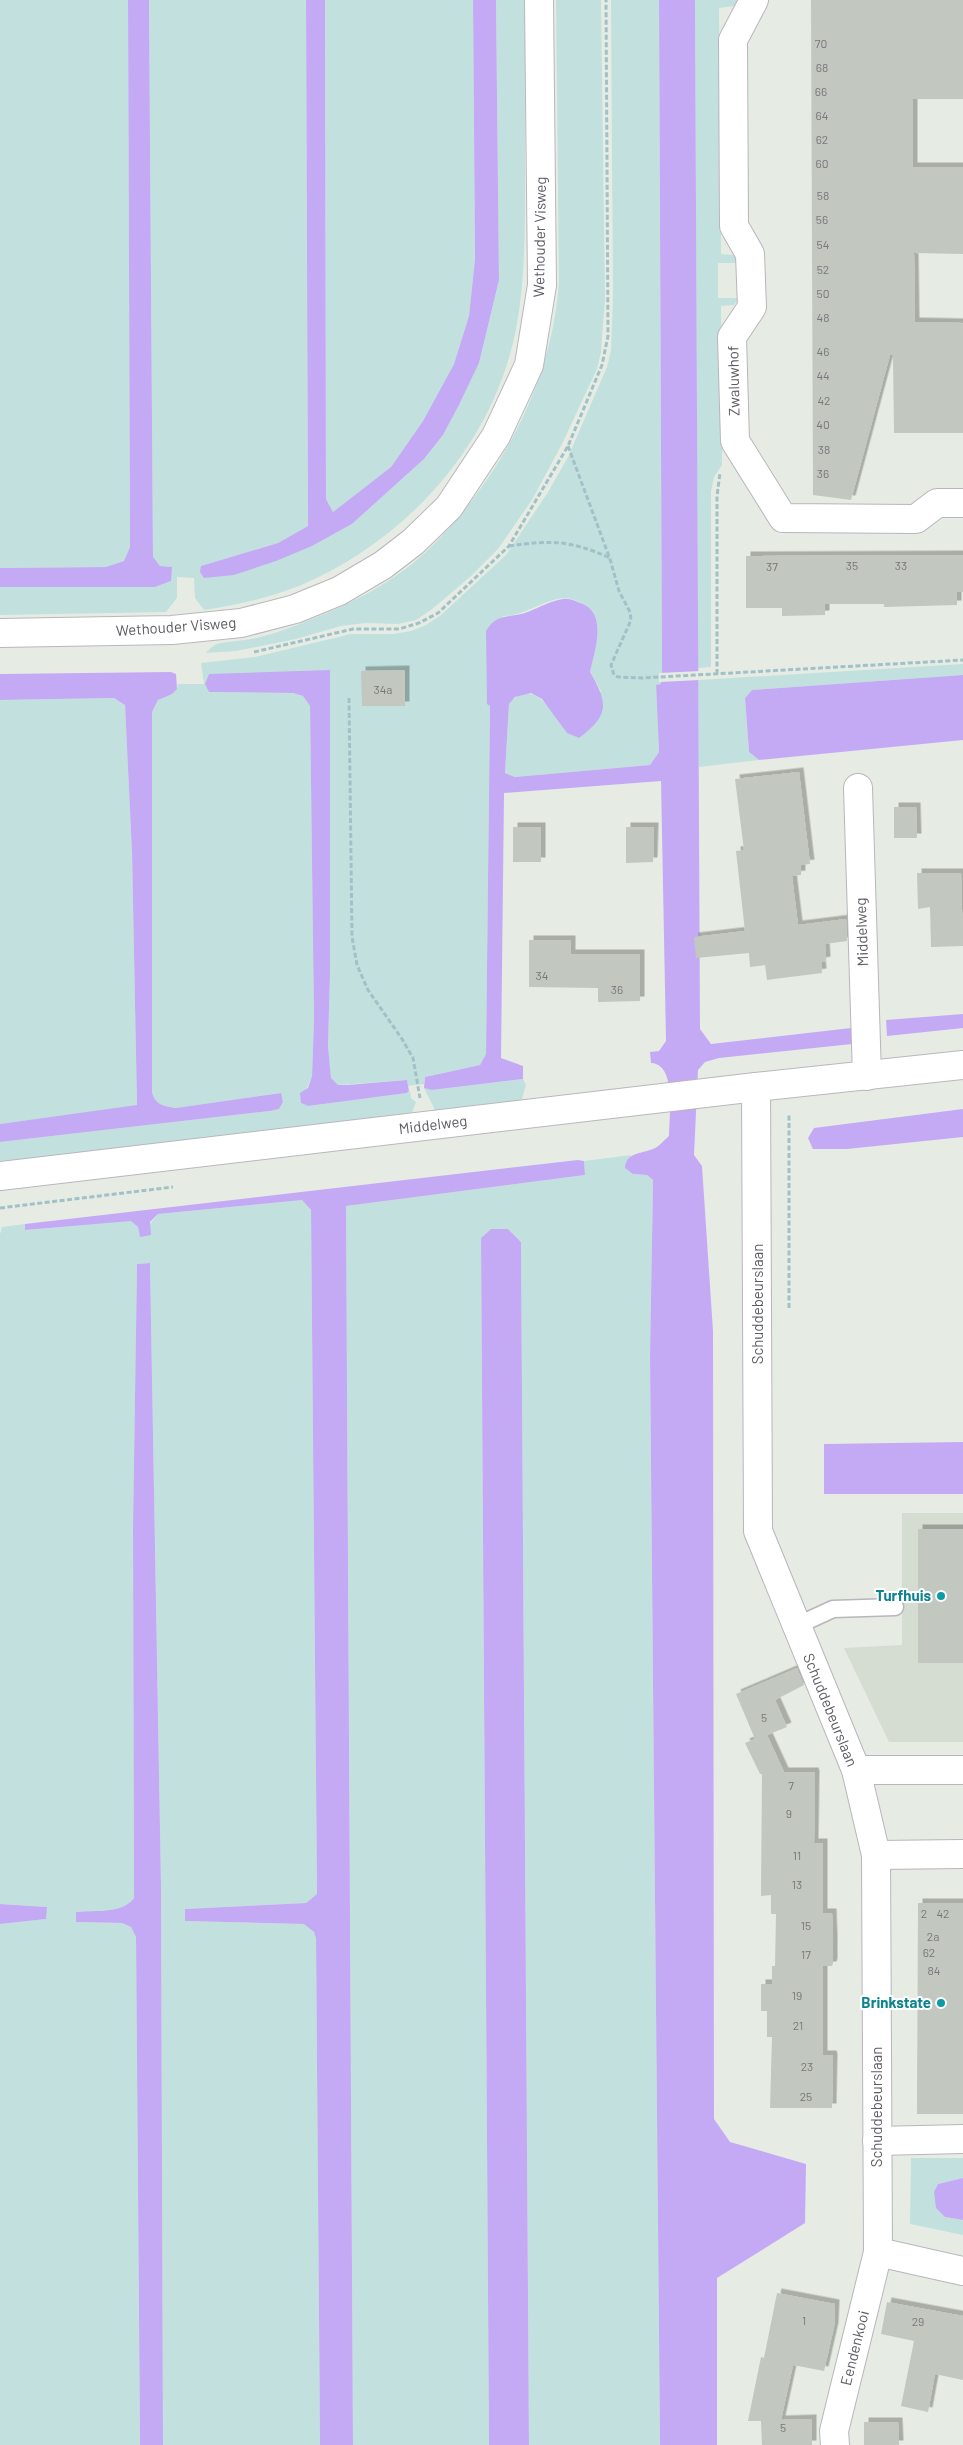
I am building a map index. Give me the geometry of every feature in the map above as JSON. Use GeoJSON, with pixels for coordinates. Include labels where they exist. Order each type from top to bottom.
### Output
{"type":"FeatureCollection","features":[{"type":"Feature","properties":{"kind":"street","name":"Wethouder Visweg"},"geometry":{"type":"LineString","coordinates":[[0,633],[205,628],[241,623],[296,609],[339,590],[383,565],[414,542],[449,507],[496,436],[529,365],[542,285],[539,0]]}},
{"type":"Feature","properties":{"kind":"street","name":"Zwaluwhof"},"geometry":{"type":"LineString","coordinates":[[735,442],[732,337],[752,307],[750,254],[734,226],[734,40],[754,0]]}},
{"type":"Feature","properties":{"kind":"street"},"geometry":{"type":"LineString","coordinates":[[735,442],[783,518],[916,519],[937,503],[963,503]]}},
{"type":"Feature","properties":{"kind":"street","name":"Middelweg"},"geometry":{"type":"LineString","coordinates":[[858,788],[867,1076]]}},
{"type":"Feature","properties":{"kind":"street","name":"Middelweg"},"geometry":{"type":"LineString","coordinates":[[0,1176],[756,1087],[963,1065]]}},
{"type":"Feature","properties":{"kind":"street","name":"Schuddebeurslaan"},"geometry":{"type":"LineString","coordinates":[[756,1087],[758,1531],[856,1770],[876,1855],[878,2252]]}},
{"type":"Feature","properties":{"kind":"street"},"geometry":{"type":"LineString","coordinates":[[856,1770],[963,1770]]}},
{"type":"Feature","properties":{"kind":"street"},"geometry":{"type":"LineString","coordinates":[[876,1855],[963,1854]]}},
{"type":"Feature","properties":{"kind":"street"},"geometry":{"type":"LineString","coordinates":[[877,2141],[963,2139]]}},
{"type":"Feature","properties":{"kind":"street"},"geometry":{"type":"LineString","coordinates":[[878,2252],[963,2271]]}},
{"type":"Feature","properties":{"kind":"street","name":"Eendenkooi"},"geometry":{"type":"LineString","coordinates":[[835,2445],[834,2431],[878,2252]]}},
{"type":"Feature","properties":{"kind":"lane"},"geometry":{"type":"LineString","coordinates":[[796,1626],[833,1609],[895,1607]]}},
{"type":"Feature","properties":{"kind":"path"},"geometry":{"type":"LineString","coordinates":[[250,652],[268,650],[353,629],[399,629],[419,623],[438,613],[509,546],[568,446],[602,365],[608,336],[606,0]]}},
{"type":"Feature","properties":{"kind":"path"},"geometry":{"type":"LineString","coordinates":[[715,674],[718,478],[735,442]]}},
{"type":"Feature","properties":{"kind":"path"},"geometry":{"type":"LineString","coordinates":[[568,446],[610,558],[619,591],[630,612],[631,620],[611,665],[611,670],[618,677],[642,678],[963,660]]}},
{"type":"Feature","properties":{"kind":"path"},"geometry":{"type":"LineString","coordinates":[[509,546],[550,541],[592,550],[610,558]]}},
{"type":"Feature","properties":{"kind":"path"},"geometry":{"type":"LineString","coordinates":[[349,698],[352,937],[357,965],[368,990],[402,1039],[412,1058],[417,1075],[423,1126]]}},
{"type":"Feature","properties":{"kind":"path","name":"Schuddebeurslaan"},"geometry":{"type":"LineString","coordinates":[[788,1310],[789,1115]]}},
{"type":"Feature","properties":{"kind":"shaded area"},"geometry":{"type":"Polygon","coordinates":[[[0,0],[128,0],[130,547],[124,561],[107,567],[0,568],[0,0]]]}},
{"type":"Feature","properties":{"kind":"shaded area"},"geometry":{"type":"Polygon","coordinates":[[[128,0],[149,0],[153,557],[160,566],[172,567],[171,581],[155,587],[0,587],[0,568],[106,567],[124,561],[130,547],[128,0]]]}},
{"type":"Feature","properties":{"kind":"shaded area"},"geometry":{"type":"Polygon","coordinates":[[[149,0],[306,0],[308,526],[278,543],[201,566],[234,575],[312,546],[352,524],[424,459],[443,435],[459,405],[479,363],[499,280],[496,0],[525,0],[525,207],[522,285],[517,324],[506,367],[489,408],[468,447],[441,482],[410,514],[376,542],[339,566],[299,586],[276,594],[204,610],[195,598],[194,578],[177,577],[177,598],[166,612],[0,615],[0,587],[155,587],[171,581],[171,567],[160,566],[153,558],[149,0]]]}},
{"type":"Feature","properties":{"kind":"shaded area"},"geometry":{"type":"Polygon","coordinates":[[[306,0],[325,0],[326,499],[333,512],[391,467],[423,421],[454,364],[469,316],[475,259],[473,0],[496,0],[499,280],[479,363],[443,435],[424,459],[352,524],[312,546],[276,561],[234,575],[204,578],[200,572],[201,566],[278,543],[308,526],[306,0]]]}},
{"type":"Feature","properties":{"kind":"shaded area"},"geometry":{"type":"Polygon","coordinates":[[[325,0],[473,0],[475,259],[469,316],[454,364],[423,421],[391,467],[333,512],[326,499],[325,0]]]}},
{"type":"Feature","properties":{"kind":"shaded area"},"geometry":{"type":"Polygon","coordinates":[[[556,0],[601,0],[605,298],[601,352],[597,369],[562,444],[532,500],[498,549],[470,577],[431,610],[416,620],[398,624],[365,623],[341,626],[296,639],[236,651],[206,653],[217,644],[267,635],[327,613],[372,591],[401,573],[426,552],[477,494],[517,429],[533,394],[546,357],[554,320],[559,282],[556,0]]]}},
{"type":"Feature","properties":{"kind":"shaded area"},"geometry":{"type":"Polygon","coordinates":[[[611,0],[659,0],[662,685],[656,685],[659,752],[650,765],[515,777],[505,773],[509,704],[518,696],[534,695],[542,700],[567,733],[601,691],[590,672],[597,642],[597,631],[593,613],[587,606],[566,598],[551,601],[520,613],[503,616],[490,706],[486,1054],[480,1065],[425,1077],[424,1084],[408,1086],[407,1080],[338,1085],[331,1079],[328,1046],[330,974],[330,670],[209,692],[293,693],[303,696],[310,706],[314,1020],[312,1076],[301,1103],[308,1106],[407,1093],[410,1091],[411,1098],[416,1102],[411,1115],[0,1164],[0,1142],[270,1111],[279,1109],[283,1102],[280,1093],[177,1108],[161,1104],[153,1096],[152,712],[158,700],[177,689],[178,684],[204,684],[201,663],[255,657],[351,634],[393,634],[411,631],[426,625],[441,615],[506,555],[548,492],[568,457],[607,367],[611,350],[613,298],[611,0]]]}},
{"type":"Feature","properties":{"kind":"shaded area"},"geometry":{"type":"Polygon","coordinates":[[[659,0],[695,0],[700,1029],[711,1044],[851,1028],[852,1044],[719,1058],[705,1062],[698,1070],[694,1155],[702,1166],[713,1331],[714,2119],[730,2142],[806,2164],[805,2223],[717,2278],[717,2445],[660,2445],[650,1356],[653,1180],[647,1175],[633,1174],[625,1168],[631,1156],[655,1148],[669,1136],[670,1093],[668,1082],[665,1072],[659,1066],[651,1063],[650,1052],[659,1051],[666,1041],[661,781],[504,793],[501,1058],[523,1066],[523,1079],[432,1090],[424,1088],[425,1077],[480,1065],[486,1054],[490,706],[487,704],[486,631],[490,625],[499,618],[528,612],[549,603],[565,599],[588,607],[594,614],[597,622],[597,642],[590,672],[603,700],[601,715],[589,730],[579,738],[567,733],[542,699],[531,693],[515,697],[509,704],[505,773],[515,777],[650,765],[659,752],[656,685],[661,684],[662,673],[659,0]]]}},
{"type":"Feature","properties":{"kind":"shaded area"},"geometry":{"type":"Polygon","coordinates":[[[695,0],[740,0],[735,6],[719,8],[721,254],[733,255],[740,263],[718,263],[718,298],[739,298],[734,305],[721,306],[722,465],[714,477],[711,491],[711,667],[698,668],[695,0]]]}},
{"type":"Feature","properties":{"kind":"shaded area"},"geometry":{"type":"Polygon","coordinates":[[[963,664],[963,675],[752,690],[745,698],[749,752],[759,760],[699,767],[698,680],[963,664]]]}},
{"type":"Feature","properties":{"kind":"shaded area"},"geometry":{"type":"Polygon","coordinates":[[[330,670],[330,974],[328,1046],[331,1078],[338,1085],[407,1080],[409,1091],[407,1093],[308,1106],[301,1103],[300,1093],[308,1088],[312,1076],[314,1020],[310,706],[303,696],[293,693],[209,692],[205,684],[209,674],[330,670]]]}},
{"type":"Feature","properties":{"kind":"shaded area"},"geometry":{"type":"Polygon","coordinates":[[[171,672],[176,674],[177,689],[172,694],[158,700],[152,712],[153,1096],[158,1102],[176,1108],[281,1093],[283,1102],[279,1109],[270,1111],[0,1142],[0,1124],[137,1105],[132,853],[125,705],[114,698],[0,700],[0,674],[171,672]]]}},
{"type":"Feature","properties":{"kind":"shaded area"},"geometry":{"type":"Polygon","coordinates":[[[963,675],[963,740],[759,760],[749,752],[745,698],[752,690],[963,675]]]}},
{"type":"Feature","properties":{"kind":"shaded area"},"geometry":{"type":"Polygon","coordinates":[[[114,698],[125,705],[132,853],[137,1106],[0,1124],[0,700],[114,698]]]}},
{"type":"Feature","properties":{"kind":"shaded area"},"geometry":{"type":"Polygon","coordinates":[[[963,1014],[963,1028],[887,1036],[886,1020],[963,1014]]]}},
{"type":"Feature","properties":{"kind":"shaded area"},"geometry":{"type":"Polygon","coordinates":[[[523,1079],[526,1085],[521,1102],[436,1112],[424,1088],[432,1090],[523,1079]]]}},
{"type":"Feature","properties":{"kind":"shaded area"},"geometry":{"type":"Polygon","coordinates":[[[963,1109],[963,1137],[847,1149],[813,1149],[808,1138],[814,1128],[963,1109]]]}},
{"type":"Feature","properties":{"kind":"shaded area"},"geometry":{"type":"Polygon","coordinates":[[[631,1155],[626,1163],[634,1174],[647,1175],[653,1180],[650,1356],[660,2445],[529,2445],[521,1242],[508,1229],[491,1229],[481,1238],[489,2445],[353,2445],[346,1206],[585,1175],[584,1161],[631,1155]]]}},
{"type":"Feature","properties":{"kind":"shaded area"},"geometry":{"type":"Polygon","coordinates":[[[578,1160],[584,1161],[585,1175],[346,1206],[353,2445],[320,2445],[316,1939],[314,1932],[304,1924],[185,1921],[185,1909],[306,1903],[317,1894],[311,1210],[302,1200],[158,1214],[150,1222],[151,1235],[140,1237],[138,1227],[131,1221],[25,1230],[25,1224],[578,1160]]]}},
{"type":"Feature","properties":{"kind":"shaded area"},"geometry":{"type":"Polygon","coordinates":[[[302,1200],[311,1210],[317,1894],[306,1903],[186,1909],[185,1921],[305,1924],[314,1932],[316,1939],[320,2445],[163,2445],[161,1885],[150,1263],[137,1264],[133,1526],[134,1898],[123,1907],[116,1909],[76,1912],[76,1922],[122,1923],[131,1927],[136,1937],[140,2445],[0,2445],[0,1924],[45,1919],[47,1907],[0,1904],[0,1234],[2,1227],[25,1224],[26,1230],[131,1220],[138,1227],[140,1237],[158,1214],[302,1200]]]}},
{"type":"Feature","properties":{"kind":"shaded area"},"geometry":{"type":"Polygon","coordinates":[[[491,1229],[508,1229],[521,1242],[529,2445],[489,2445],[481,1238],[491,1229]]]}},
{"type":"Feature","properties":{"kind":"shaded area"},"geometry":{"type":"Polygon","coordinates":[[[150,1263],[161,1885],[163,2445],[140,2445],[136,1937],[131,1927],[122,1923],[76,1922],[76,1912],[116,1909],[123,1907],[134,1898],[133,1526],[137,1264],[150,1263]]]}},
{"type":"Feature","properties":{"kind":"shaded area"},"geometry":{"type":"Polygon","coordinates":[[[963,1442],[963,1494],[824,1494],[824,1444],[963,1442]]]}},
{"type":"Feature","properties":{"kind":"shaded area"},"geometry":{"type":"Polygon","coordinates":[[[902,1513],[963,1513],[963,1742],[889,1742],[844,1648],[902,1645],[902,1513]]]}},
{"type":"Feature","properties":{"kind":"shaded area"},"geometry":{"type":"Polygon","coordinates":[[[0,1904],[47,1907],[46,1919],[0,1924],[0,1904]]]}},
{"type":"Feature","properties":{"kind":"shaded area"},"geometry":{"type":"Polygon","coordinates":[[[911,2158],[963,2158],[963,2178],[938,2184],[945,2217],[963,2220],[963,2235],[910,2224],[911,2158]]]}},
{"type":"Feature","properties":{"kind":"shaded area"},"geometry":{"type":"Polygon","coordinates":[[[963,2178],[963,2220],[945,2217],[936,2208],[934,2192],[938,2184],[963,2178]]]}},
{"type":"Feature","properties":{"kind":"pier"},"geometry":{"type":"Polygon","coordinates":[[[701,671],[700,680],[659,682],[659,673],[701,671]]]}},
{"type":"Feature","properties":{"kind":"building"},"geometry":{"type":"Polygon","coordinates":[[[811,0],[963,0],[963,99],[913,99],[913,167],[963,167],[963,254],[914,253],[915,322],[963,323],[963,433],[894,433],[893,355],[890,355],[851,500],[813,495],[811,0]]]}},
{"type":"Feature","properties":{"kind":"building"},"geometry":{"type":"Polygon","coordinates":[[[963,555],[963,592],[957,592],[957,605],[884,607],[884,604],[825,604],[825,615],[782,616],[782,608],[746,608],[746,556],[963,555]]]}},
{"type":"Feature","properties":{"kind":"building"},"geometry":{"type":"Polygon","coordinates":[[[405,670],[405,706],[362,706],[361,671],[405,670]]]}},
{"type":"Feature","properties":{"kind":"building"},"geometry":{"type":"Polygon","coordinates":[[[799,772],[810,864],[801,865],[801,875],[792,876],[798,925],[846,919],[847,941],[825,944],[826,961],[821,962],[822,973],[767,980],[765,965],[750,967],[749,953],[696,958],[694,937],[745,931],[736,851],[744,850],[735,779],[799,772]]]}},
{"type":"Feature","properties":{"kind":"building"},"geometry":{"type":"Polygon","coordinates":[[[894,807],[916,807],[917,838],[894,838],[894,807]]]}},
{"type":"Feature","properties":{"kind":"building"},"geometry":{"type":"Polygon","coordinates":[[[513,827],[541,827],[541,862],[513,862],[513,827]]]}},
{"type":"Feature","properties":{"kind":"building"},"geometry":{"type":"Polygon","coordinates":[[[626,827],[654,827],[653,862],[626,863],[626,827]]]}},
{"type":"Feature","properties":{"kind":"building"},"geometry":{"type":"Polygon","coordinates":[[[917,873],[961,873],[963,946],[931,947],[930,907],[918,909],[917,873]]]}},
{"type":"Feature","properties":{"kind":"building"},"geometry":{"type":"Polygon","coordinates":[[[529,940],[571,940],[571,954],[640,954],[640,1001],[598,1002],[598,988],[529,987],[529,940]]]}},
{"type":"Feature","properties":{"kind":"building","name":"Turfhuis"},"geometry":{"type":"Polygon","coordinates":[[[918,1529],[963,1529],[963,1663],[918,1663],[918,1529]]]}},
{"type":"Feature","properties":{"kind":"building"},"geometry":{"type":"Polygon","coordinates":[[[797,1668],[804,1685],[775,1700],[787,1727],[767,1735],[784,1772],[814,1772],[815,1775],[814,1843],[823,1843],[823,1913],[832,1913],[833,1963],[832,1966],[823,1966],[823,2055],[832,2055],[833,2058],[832,2108],[770,2108],[772,2037],[767,2037],[767,2011],[761,2011],[761,1984],[772,1984],[772,1966],[775,1966],[776,1914],[771,1914],[771,1895],[761,1896],[762,1774],[760,1774],[745,1743],[755,1739],[736,1694],[797,1668]]]}},
{"type":"Feature","properties":{"kind":"building","name":"Brinkstate"},"geometry":{"type":"Polygon","coordinates":[[[918,1903],[963,1903],[963,2114],[917,2114],[918,1903]]]}},
{"type":"Feature","properties":{"kind":"building"},"geometry":{"type":"Polygon","coordinates":[[[777,2293],[835,2304],[834,2327],[824,2371],[793,2365],[781,2420],[812,2419],[812,2445],[762,2445],[761,2421],[748,2421],[761,2357],[764,2358],[777,2293]]]}},
{"type":"Feature","properties":{"kind":"building"},"geometry":{"type":"Polygon","coordinates":[[[887,2302],[963,2316],[963,2380],[935,2374],[928,2412],[901,2406],[914,2341],[881,2334],[887,2302]]]}},
{"type":"Feature","properties":{"kind":"building"},"geometry":{"type":"Polygon","coordinates":[[[864,2422],[898,2422],[899,2445],[864,2445],[864,2422]]]}},
{"type":"Feature","properties":{"kind":"place","name":"Turfhuis"},"geometry":{"type":"Point","coordinates":[941,1596]}},
{"type":"Feature","properties":{"kind":"place","name":"Brinkstate"},"geometry":{"type":"Point","coordinates":[941,2003]}}]}
